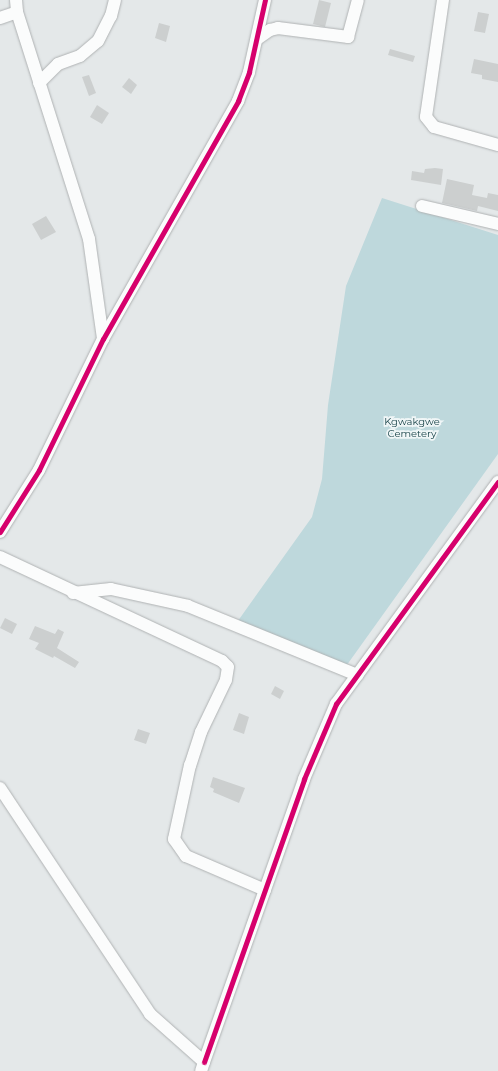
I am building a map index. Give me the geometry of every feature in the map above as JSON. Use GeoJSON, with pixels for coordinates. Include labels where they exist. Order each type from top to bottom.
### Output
{"type":"FeatureCollection","features":[{"type":"Feature","properties":{"kind":"street"},"geometry":{"type":"LineString","coordinates":[[16,0],[17,12],[89,238],[103,339]]}},
{"type":"Feature","properties":{"kind":"street"},"geometry":{"type":"LineString","coordinates":[[39,83],[58,64],[80,56],[98,41],[111,16],[115,0]]}},
{"type":"Feature","properties":{"kind":"street"},"geometry":{"type":"LineString","coordinates":[[0,532],[39,470],[103,339],[238,101],[249,72],[265,0]]}},
{"type":"Feature","properties":{"kind":"street"},"geometry":{"type":"LineString","coordinates":[[257,39],[270,30],[278,28],[348,37],[358,0]]}},
{"type":"Feature","properties":{"kind":"street"},"geometry":{"type":"LineString","coordinates":[[443,0],[426,117],[434,127],[498,145]]}},
{"type":"Feature","properties":{"kind":"street"},"geometry":{"type":"LineString","coordinates":[[0,18],[17,12]]}},
{"type":"Feature","properties":{"kind":"street"},"geometry":{"type":"LineString","coordinates":[[422,206],[498,224]]}},
{"type":"Feature","properties":{"kind":"street"},"geometry":{"type":"LineString","coordinates":[[0,788],[150,1014],[203,1066],[304,778],[336,704],[498,482]]}},
{"type":"Feature","properties":{"kind":"street"},"geometry":{"type":"LineString","coordinates":[[0,557],[73,593],[222,661],[228,667],[226,680],[201,732],[190,765],[174,839],[186,856],[265,890]]}},
{"type":"Feature","properties":{"kind":"street"},"geometry":{"type":"LineString","coordinates":[[73,593],[111,589],[188,606],[357,675]]}},
{"type":"Feature","properties":{"kind":"green space","name":"Kgwakgwe Cemetery"},"geometry":{"type":"Polygon","coordinates":[[[382,198],[498,235],[498,454],[344,669],[235,625],[312,517],[322,479],[328,405],[346,286],[382,198]]]}},
{"type":"Feature","properties":{"kind":"building"},"geometry":{"type":"Polygon","coordinates":[[[319,0],[331,3],[325,27],[313,24],[319,0]]]}},
{"type":"Feature","properties":{"kind":"building"},"geometry":{"type":"Polygon","coordinates":[[[478,12],[489,14],[485,33],[474,31],[478,12]]]}},
{"type":"Feature","properties":{"kind":"building"},"geometry":{"type":"Polygon","coordinates":[[[159,23],[170,26],[166,42],[155,38],[159,23]]]}},
{"type":"Feature","properties":{"kind":"building"},"geometry":{"type":"Polygon","coordinates":[[[390,49],[415,56],[413,62],[388,55],[390,49]]]}},
{"type":"Feature","properties":{"kind":"building"},"geometry":{"type":"Polygon","coordinates":[[[474,59],[498,64],[498,82],[482,79],[482,75],[471,73],[474,59]]]}},
{"type":"Feature","properties":{"kind":"building"},"geometry":{"type":"Polygon","coordinates":[[[89,75],[96,93],[89,96],[82,77],[89,75]]]}},
{"type":"Feature","properties":{"kind":"building"},"geometry":{"type":"Polygon","coordinates":[[[129,78],[137,85],[131,94],[122,87],[129,78]]]}},
{"type":"Feature","properties":{"kind":"building"},"geometry":{"type":"Polygon","coordinates":[[[97,105],[109,113],[102,124],[90,117],[97,105]]]}},
{"type":"Feature","properties":{"kind":"building"},"geometry":{"type":"Polygon","coordinates":[[[425,169],[443,169],[441,185],[411,180],[412,171],[424,173],[425,169]]]}},
{"type":"Feature","properties":{"kind":"building"},"geometry":{"type":"Polygon","coordinates":[[[447,179],[474,185],[472,195],[487,198],[488,193],[498,195],[498,211],[478,206],[477,211],[442,203],[447,179]]]}},
{"type":"Feature","properties":{"kind":"building"},"geometry":{"type":"Polygon","coordinates":[[[46,216],[56,232],[41,240],[32,224],[46,216]]]}},
{"type":"Feature","properties":{"kind":"building"},"geometry":{"type":"Polygon","coordinates":[[[5,618],[17,624],[12,634],[0,628],[5,618]]]}},
{"type":"Feature","properties":{"kind":"building"},"geometry":{"type":"Polygon","coordinates":[[[35,626],[55,634],[58,629],[64,632],[57,648],[79,662],[75,668],[54,656],[53,658],[35,649],[39,643],[29,639],[35,626]]]}},
{"type":"Feature","properties":{"kind":"building"},"geometry":{"type":"Polygon","coordinates":[[[275,686],[284,691],[280,699],[271,694],[275,686]]]}},
{"type":"Feature","properties":{"kind":"building"},"geometry":{"type":"Polygon","coordinates":[[[239,713],[249,717],[244,734],[233,730],[239,713]]]}},
{"type":"Feature","properties":{"kind":"building"},"geometry":{"type":"Polygon","coordinates":[[[138,729],[150,733],[146,744],[134,740],[138,729]]]}},
{"type":"Feature","properties":{"kind":"building"},"geometry":{"type":"Polygon","coordinates":[[[213,777],[245,788],[239,803],[213,792],[214,789],[210,787],[213,777]]]}},
{"type":"Feature","properties":{"kind":"cycle path"},"geometry":{"type":"LineString","coordinates":[[0,532],[39,470],[103,339],[238,101],[249,72],[265,0]]}},
{"type":"Feature","properties":{"kind":"cycle path"},"geometry":{"type":"LineString","coordinates":[[204,1062],[304,779],[336,704],[498,482]]}}]}
